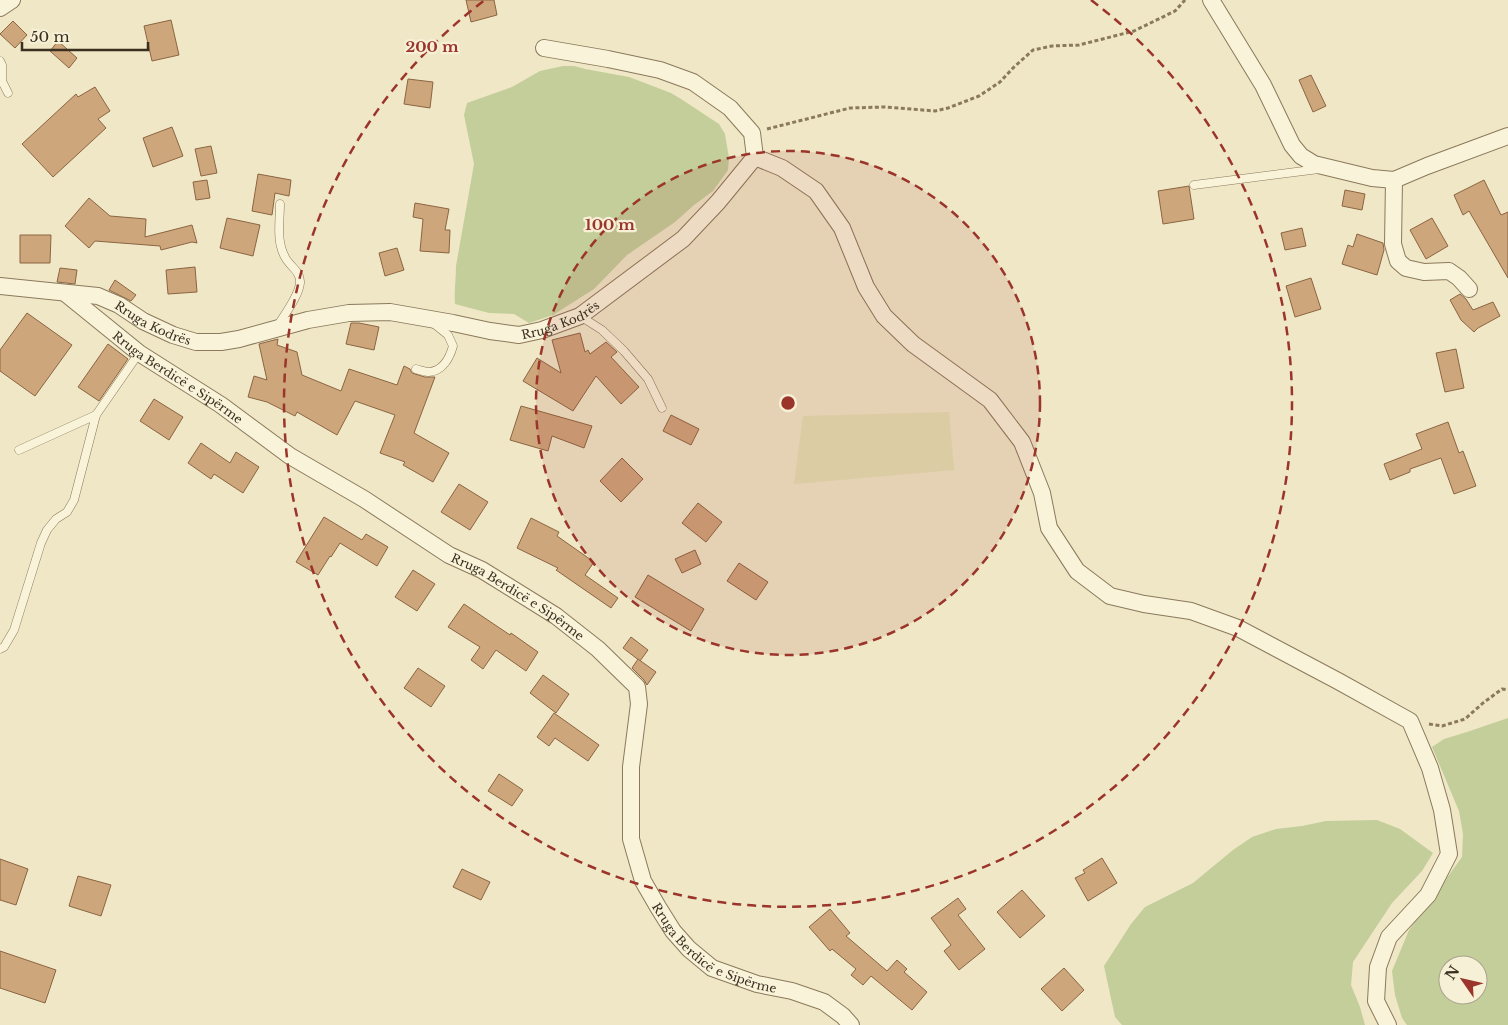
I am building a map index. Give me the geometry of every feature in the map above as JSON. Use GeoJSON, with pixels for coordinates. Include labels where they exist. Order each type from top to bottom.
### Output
{"type":"FeatureCollection","features":[{"type":"Feature","properties":{"kind":"street"},"geometry":{"type":"LineString","coordinates":[[0,8],[12,0]]}},
{"type":"Feature","properties":{"kind":"street"},"geometry":{"type":"LineString","coordinates":[[1211,0],[1262,85],[1292,145],[1301,156],[1314,164],[1372,178],[1394,180],[1508,136]]}},
{"type":"Feature","properties":{"kind":"street"},"geometry":{"type":"LineString","coordinates":[[544,48],[651,68],[693,82],[730,108],[752,133],[755,157],[782,168],[816,191],[842,228],[866,287],[884,316],[914,344],[990,400],[1022,442],[1042,493],[1048,528],[1077,571],[1110,596],[1144,604],[1191,611],[1238,628],[1410,721],[1430,768],[1442,810],[1449,854],[1428,895],[1389,937],[1378,967],[1376,1000],[1388,1025]]}},
{"type":"Feature","properties":{"kind":"street","name":"Rruga Kodrës"},"geometry":{"type":"LineString","coordinates":[[65,293],[98,296],[120,305],[143,321],[173,335],[196,342],[221,342],[239,339],[308,320],[348,313],[390,312],[519,335],[542,330],[580,316],[683,238],[718,202],[755,157]]}},
{"type":"Feature","properties":{"kind":"street"},"geometry":{"type":"LineString","coordinates":[[1394,180],[1393,244],[1398,261],[1406,268],[1424,272],[1449,271],[1459,278],[1469,290]]}},
{"type":"Feature","properties":{"kind":"street"},"geometry":{"type":"LineString","coordinates":[[0,286],[65,293]]}},
{"type":"Feature","properties":{"kind":"street","name":"Rruga Berdicë e Sipërme"},"geometry":{"type":"LineString","coordinates":[[65,293],[140,353],[221,405],[290,456],[364,499],[449,555],[482,570],[556,616],[621,670],[637,687],[639,704],[631,767],[631,839],[643,881],[673,931],[689,949],[712,968],[758,984],[792,991],[824,1002],[852,1025]]}},
{"type":"Feature","properties":{"kind":"lane"},"geometry":{"type":"LineString","coordinates":[[0,61],[2,65],[2,81],[8,93]]}},
{"type":"Feature","properties":{"kind":"lane"},"geometry":{"type":"LineString","coordinates":[[1194,185],[1329,168]]}},
{"type":"Feature","properties":{"kind":"lane"},"geometry":{"type":"LineString","coordinates":[[276,329],[296,295],[300,281],[296,269],[285,258],[280,244],[280,204]]}},
{"type":"Feature","properties":{"kind":"lane"},"geometry":{"type":"LineString","coordinates":[[580,316],[602,330],[624,351],[648,379],[662,408]]}},
{"type":"Feature","properties":{"kind":"lane"},"geometry":{"type":"LineString","coordinates":[[416,369],[428,372],[440,369],[450,358],[454,346],[448,335],[428,319]]}},
{"type":"Feature","properties":{"kind":"lane"},"geometry":{"type":"LineString","coordinates":[[0,649],[4,647],[14,630],[46,530],[67,512],[74,500],[96,415],[140,353]]}},
{"type":"Feature","properties":{"kind":"lane"},"geometry":{"type":"LineString","coordinates":[[19,450],[96,415]]}},
{"type":"Feature","properties":{"kind":"path"},"geometry":{"type":"LineString","coordinates":[[752,133],[850,108],[885,107],[935,112],[942,110],[979,96],[1000,82],[1014,66],[1033,50],[1052,46],[1079,45],[1134,31],[1175,11],[1184,0]]}},
{"type":"Feature","properties":{"kind":"path"},"geometry":{"type":"LineString","coordinates":[[1410,721],[1442,726],[1465,719],[1502,689],[1508,690]]}},
{"type":"Feature","properties":{"kind":"shaded area"},"geometry":{"type":"Polygon","coordinates":[[[949,412],[954,470],[794,484],[803,416],[949,412]]]}},
{"type":"Feature","properties":{"kind":"green space"},"geometry":{"type":"Polygon","coordinates":[[[563,66],[574,66],[629,77],[671,93],[681,99],[719,124],[725,134],[729,158],[728,170],[713,191],[675,222],[627,255],[594,289],[553,315],[529,323],[514,314],[489,313],[455,304],[456,266],[474,164],[464,115],[467,103],[512,87],[540,71],[563,66]]]}},
{"type":"Feature","properties":{"kind":"green space"},"geometry":{"type":"Polygon","coordinates":[[[1508,718],[1508,1025],[1407,1025],[1402,1018],[1395,995],[1392,971],[1409,930],[1462,857],[1463,834],[1459,811],[1432,747],[1444,739],[1508,718]]]}},
{"type":"Feature","properties":{"kind":"green space"},"geometry":{"type":"Polygon","coordinates":[[[1377,820],[1400,829],[1433,853],[1422,871],[1392,903],[1353,962],[1351,985],[1365,1025],[1122,1025],[1115,1017],[1104,966],[1131,924],[1145,907],[1193,883],[1252,837],[1276,829],[1326,821],[1377,820]]]}},
{"type":"Feature","properties":{"kind":"building"},"geometry":{"type":"Polygon","coordinates":[[[466,0],[494,0],[497,15],[471,22],[466,0]]]}},
{"type":"Feature","properties":{"kind":"building"},"geometry":{"type":"Polygon","coordinates":[[[171,20],[179,55],[152,61],[144,26],[171,20]]]}},
{"type":"Feature","properties":{"kind":"building"},"geometry":{"type":"Polygon","coordinates":[[[13,21],[27,35],[15,48],[0,34],[13,21]]]}},
{"type":"Feature","properties":{"kind":"building"},"geometry":{"type":"Polygon","coordinates":[[[58,41],[77,58],[69,68],[50,51],[58,41]]]}},
{"type":"Feature","properties":{"kind":"building"},"geometry":{"type":"Polygon","coordinates":[[[1311,75],[1326,106],[1313,112],[1299,80],[1311,75]]]}},
{"type":"Feature","properties":{"kind":"building"},"geometry":{"type":"Polygon","coordinates":[[[408,79],[433,82],[430,108],[404,104],[408,79]]]}},
{"type":"Feature","properties":{"kind":"building"},"geometry":{"type":"Polygon","coordinates":[[[95,87],[110,111],[98,119],[106,128],[53,177],[22,144],[76,94],[78,97],[95,87]]]}},
{"type":"Feature","properties":{"kind":"building"},"geometry":{"type":"Polygon","coordinates":[[[172,127],[183,156],[153,167],[143,138],[172,127]]]}},
{"type":"Feature","properties":{"kind":"building"},"geometry":{"type":"Polygon","coordinates":[[[211,146],[217,173],[201,176],[195,149],[211,146]]]}},
{"type":"Feature","properties":{"kind":"building"},"geometry":{"type":"Polygon","coordinates":[[[258,174],[291,180],[289,196],[275,193],[272,215],[252,211],[258,174]]]}},
{"type":"Feature","properties":{"kind":"building"},"geometry":{"type":"Polygon","coordinates":[[[207,180],[210,198],[196,200],[193,182],[207,180]]]}},
{"type":"Feature","properties":{"kind":"building"},"geometry":{"type":"Polygon","coordinates":[[[1484,180],[1501,215],[1508,212],[1508,278],[1469,211],[1463,215],[1454,195],[1484,180]]]}},
{"type":"Feature","properties":{"kind":"building"},"geometry":{"type":"Polygon","coordinates":[[[1189,186],[1194,219],[1163,224],[1158,191],[1189,186]]]}},
{"type":"Feature","properties":{"kind":"building"},"geometry":{"type":"Polygon","coordinates":[[[1345,190],[1365,194],[1362,210],[1342,206],[1345,190]]]}},
{"type":"Feature","properties":{"kind":"building"},"geometry":{"type":"Polygon","coordinates":[[[89,198],[110,216],[146,219],[145,237],[192,225],[197,243],[192,242],[161,250],[160,246],[95,241],[89,248],[65,226],[89,198]]]}},
{"type":"Feature","properties":{"kind":"building"},"geometry":{"type":"Polygon","coordinates":[[[415,203],[449,209],[445,230],[450,230],[449,253],[420,251],[423,219],[413,217],[415,203]]]}},
{"type":"Feature","properties":{"kind":"building"},"geometry":{"type":"Polygon","coordinates":[[[227,218],[260,225],[253,256],[220,248],[227,218]]]}},
{"type":"Feature","properties":{"kind":"building"},"geometry":{"type":"Polygon","coordinates":[[[1432,218],[1448,246],[1426,259],[1410,230],[1432,218]]]}},
{"type":"Feature","properties":{"kind":"building"},"geometry":{"type":"Polygon","coordinates":[[[1302,228],[1306,246],[1285,250],[1281,233],[1302,228]]]}},
{"type":"Feature","properties":{"kind":"building"},"geometry":{"type":"Polygon","coordinates":[[[1357,234],[1383,243],[1384,250],[1377,275],[1342,264],[1348,245],[1353,247],[1357,234]]]}},
{"type":"Feature","properties":{"kind":"building"},"geometry":{"type":"Polygon","coordinates":[[[20,235],[51,235],[50,263],[20,263],[20,235]]]}},
{"type":"Feature","properties":{"kind":"building"},"geometry":{"type":"Polygon","coordinates":[[[397,248],[404,270],[385,276],[379,253],[397,248]]]}},
{"type":"Feature","properties":{"kind":"building"},"geometry":{"type":"Polygon","coordinates":[[[195,267],[197,292],[168,294],[166,270],[195,267]]]}},
{"type":"Feature","properties":{"kind":"building"},"geometry":{"type":"Polygon","coordinates":[[[60,268],[77,270],[75,284],[57,282],[60,268]]]}},
{"type":"Feature","properties":{"kind":"building"},"geometry":{"type":"Polygon","coordinates":[[[1311,278],[1321,309],[1295,317],[1286,286],[1311,278]]]}},
{"type":"Feature","properties":{"kind":"building"},"geometry":{"type":"Polygon","coordinates":[[[115,280],[136,295],[131,301],[109,290],[115,280]]]}},
{"type":"Feature","properties":{"kind":"building"},"geometry":{"type":"Polygon","coordinates":[[[1460,294],[1466,299],[1473,310],[1493,302],[1500,316],[1474,332],[1461,320],[1450,300],[1460,294]]]}},
{"type":"Feature","properties":{"kind":"building"},"geometry":{"type":"Polygon","coordinates":[[[27,313],[72,345],[35,396],[0,371],[0,350],[27,313]]]}},
{"type":"Feature","properties":{"kind":"building"},"geometry":{"type":"Polygon","coordinates":[[[351,323],[379,327],[374,350],[346,344],[351,323]]]}},
{"type":"Feature","properties":{"kind":"building"},"geometry":{"type":"Polygon","coordinates":[[[580,333],[585,352],[588,350],[590,354],[606,342],[617,352],[611,357],[639,387],[621,404],[596,376],[573,411],[523,381],[537,358],[561,373],[552,340],[580,333]]]}},
{"type":"Feature","properties":{"kind":"building"},"geometry":{"type":"Polygon","coordinates":[[[278,339],[277,345],[297,352],[302,375],[341,391],[349,369],[397,385],[404,366],[410,369],[412,373],[425,377],[435,377],[414,433],[449,453],[433,482],[403,465],[405,462],[380,453],[395,415],[355,401],[337,435],[297,412],[295,416],[267,402],[248,397],[254,376],[267,380],[259,344],[278,339]]]}},
{"type":"Feature","properties":{"kind":"building"},"geometry":{"type":"Polygon","coordinates":[[[108,344],[128,359],[99,401],[78,387],[108,344]]]}},
{"type":"Feature","properties":{"kind":"building"},"geometry":{"type":"Polygon","coordinates":[[[1456,349],[1464,388],[1445,392],[1436,353],[1456,349]]]}},
{"type":"Feature","properties":{"kind":"building"},"geometry":{"type":"Polygon","coordinates":[[[154,399],[183,417],[169,440],[140,421],[154,399]]]}},
{"type":"Feature","properties":{"kind":"building"},"geometry":{"type":"Polygon","coordinates":[[[521,406],[592,426],[584,448],[552,436],[548,451],[510,440],[521,406]]]}},
{"type":"Feature","properties":{"kind":"building"},"geometry":{"type":"Polygon","coordinates":[[[671,415],[699,429],[691,445],[663,431],[671,415]]]}},
{"type":"Feature","properties":{"kind":"building"},"geometry":{"type":"Polygon","coordinates":[[[1448,422],[1459,453],[1463,451],[1476,486],[1454,494],[1441,458],[1410,469],[1410,472],[1390,480],[1384,464],[1422,449],[1416,434],[1448,422]]]}},
{"type":"Feature","properties":{"kind":"building"},"geometry":{"type":"Polygon","coordinates":[[[201,443],[230,463],[236,452],[259,467],[243,493],[214,474],[211,479],[188,463],[201,443]]]}},
{"type":"Feature","properties":{"kind":"building"},"geometry":{"type":"Polygon","coordinates":[[[622,458],[643,479],[621,502],[600,481],[622,458]]]}},
{"type":"Feature","properties":{"kind":"building"},"geometry":{"type":"Polygon","coordinates":[[[459,484],[488,502],[470,530],[441,512],[459,484]]]}},
{"type":"Feature","properties":{"kind":"building"},"geometry":{"type":"Polygon","coordinates":[[[698,503],[722,522],[706,542],[682,523],[698,503]]]}},
{"type":"Feature","properties":{"kind":"building"},"geometry":{"type":"Polygon","coordinates":[[[324,517],[362,540],[366,534],[388,547],[377,566],[340,543],[318,575],[296,562],[324,517]]]}},
{"type":"Feature","properties":{"kind":"building"},"geometry":{"type":"Polygon","coordinates":[[[531,518],[559,532],[557,536],[594,562],[585,575],[618,598],[611,608],[556,570],[558,568],[517,548],[531,518]]]}},
{"type":"Feature","properties":{"kind":"building"},"geometry":{"type":"Polygon","coordinates":[[[695,550],[701,564],[682,573],[675,559],[695,550]]]}},
{"type":"Feature","properties":{"kind":"building"},"geometry":{"type":"Polygon","coordinates":[[[739,563],[768,582],[756,600],[727,581],[739,563]]]}},
{"type":"Feature","properties":{"kind":"building"},"geometry":{"type":"Polygon","coordinates":[[[413,570],[435,584],[417,611],[395,597],[413,570]]]}},
{"type":"Feature","properties":{"kind":"building"},"geometry":{"type":"Polygon","coordinates":[[[648,575],[704,609],[691,631],[635,597],[648,575]]]}},
{"type":"Feature","properties":{"kind":"building"},"geometry":{"type":"Polygon","coordinates":[[[464,604],[538,652],[526,671],[496,650],[483,669],[471,660],[480,647],[448,627],[464,604]]]}},
{"type":"Feature","properties":{"kind":"building"},"geometry":{"type":"Polygon","coordinates":[[[631,637],[648,650],[640,661],[623,648],[631,637]]]}},
{"type":"Feature","properties":{"kind":"building"},"geometry":{"type":"Polygon","coordinates":[[[638,659],[656,672],[647,685],[632,668],[638,659]]]}},
{"type":"Feature","properties":{"kind":"building"},"geometry":{"type":"Polygon","coordinates":[[[418,668],[445,686],[431,707],[404,688],[418,668]]]}},
{"type":"Feature","properties":{"kind":"building"},"geometry":{"type":"Polygon","coordinates":[[[543,675],[569,694],[556,713],[530,693],[543,675]]]}},
{"type":"Feature","properties":{"kind":"building"},"geometry":{"type":"Polygon","coordinates":[[[554,713],[599,745],[588,761],[555,738],[549,746],[537,737],[554,713]]]}},
{"type":"Feature","properties":{"kind":"building"},"geometry":{"type":"Polygon","coordinates":[[[499,774],[523,790],[512,806],[488,791],[499,774]]]}},
{"type":"Feature","properties":{"kind":"building"},"geometry":{"type":"Polygon","coordinates":[[[1102,858],[1117,883],[1088,901],[1075,878],[1085,873],[1083,870],[1102,858]]]}},
{"type":"Feature","properties":{"kind":"building"},"geometry":{"type":"Polygon","coordinates":[[[0,859],[28,869],[16,905],[0,900],[0,859]]]}},
{"type":"Feature","properties":{"kind":"building"},"geometry":{"type":"Polygon","coordinates":[[[462,869],[490,882],[481,900],[453,887],[462,869]]]}},
{"type":"Feature","properties":{"kind":"building"},"geometry":{"type":"Polygon","coordinates":[[[78,876],[111,885],[101,916],[69,906],[78,876]]]}},
{"type":"Feature","properties":{"kind":"building"},"geometry":{"type":"Polygon","coordinates":[[[1022,890],[1045,916],[1020,938],[997,912],[1022,890]]]}},
{"type":"Feature","properties":{"kind":"building"},"geometry":{"type":"Polygon","coordinates":[[[958,898],[966,909],[958,915],[985,949],[959,970],[944,951],[951,945],[931,918],[958,898]]]}},
{"type":"Feature","properties":{"kind":"building"},"geometry":{"type":"Polygon","coordinates":[[[830,909],[850,933],[846,936],[887,971],[897,960],[907,969],[904,972],[927,992],[912,1010],[871,976],[863,985],[851,975],[856,969],[832,949],[830,951],[809,927],[830,909]]]}},
{"type":"Feature","properties":{"kind":"building"},"geometry":{"type":"Polygon","coordinates":[[[0,951],[56,970],[45,1003],[0,988],[0,951]]]}},
{"type":"Feature","properties":{"kind":"building"},"geometry":{"type":"Polygon","coordinates":[[[1064,968],[1084,990],[1062,1011],[1041,989],[1064,968]]]}}]}
